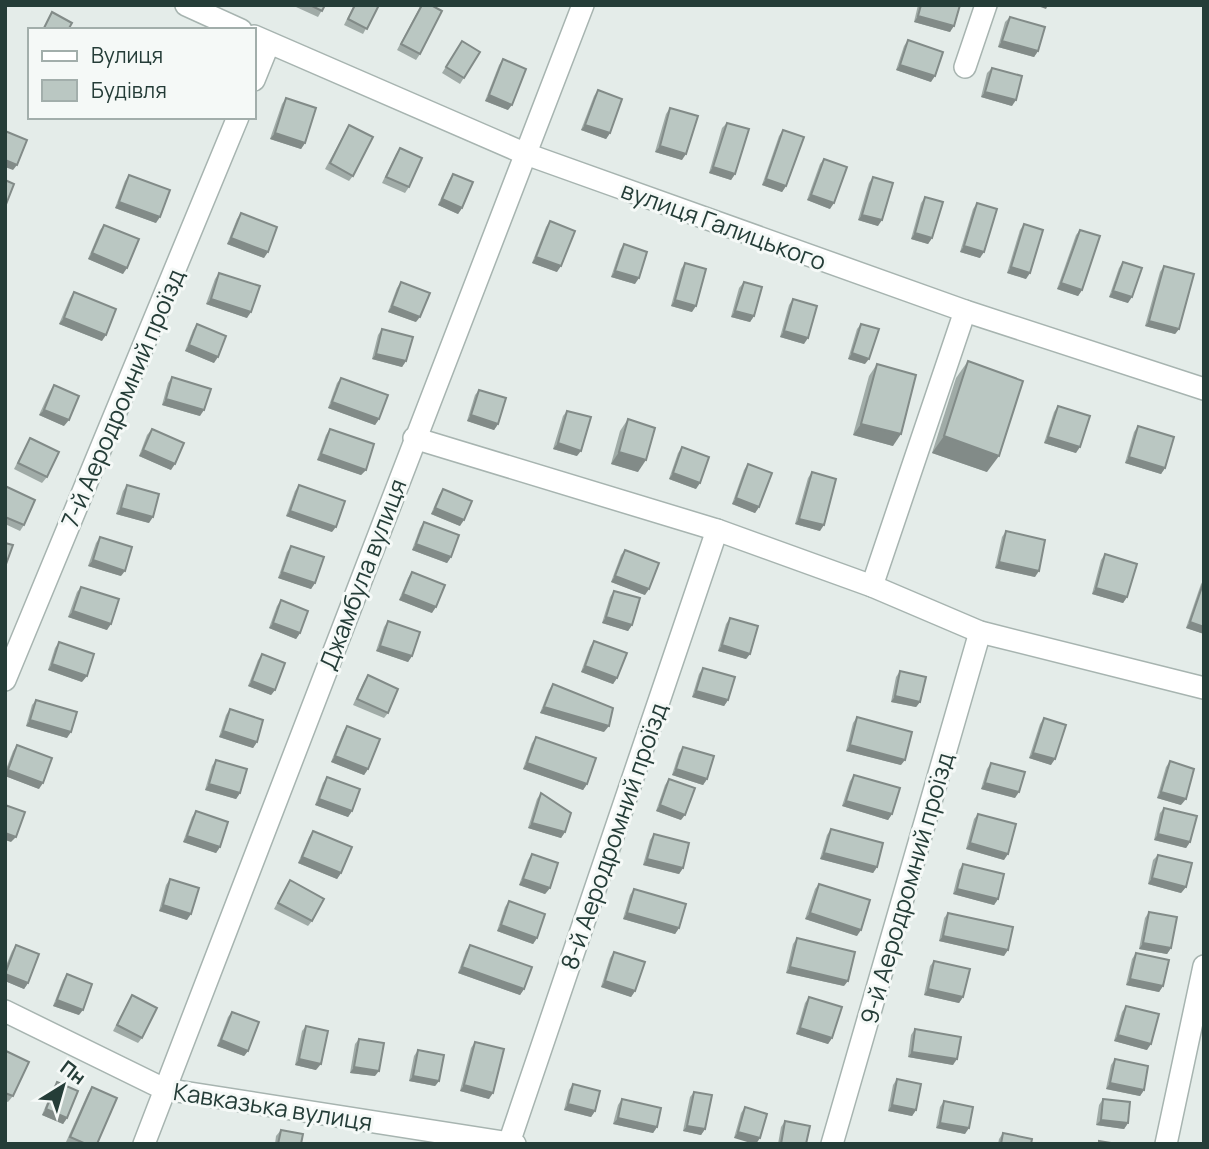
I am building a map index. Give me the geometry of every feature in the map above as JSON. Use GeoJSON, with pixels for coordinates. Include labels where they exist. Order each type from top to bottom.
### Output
{"type":"FeatureCollection","features":[{"type":"Feature","properties":{"kind":"street"},"geometry":{"type":"LineString","coordinates":[[186,5],[237,28]]}},
{"type":"Feature","properties":{"kind":"street","name":"Джамбула вулиця"},"geometry":{"type":"LineString","coordinates":[[144,1144],[583,5]]}},
{"type":"Feature","properties":{"kind":"street"},"geometry":{"type":"LineString","coordinates":[[965,67],[986,5]]}},
{"type":"Feature","properties":{"kind":"street"},"geometry":{"type":"LineString","coordinates":[[256,68],[261,39]]}},
{"type":"Feature","properties":{"kind":"street","name":"вулиця Галицького"},"geometry":{"type":"LineString","coordinates":[[261,39],[526,154],[965,311],[1204,389]]}},
{"type":"Feature","properties":{"kind":"street","name":"7-й Аеродромний проїзд"},"geometry":{"type":"LineString","coordinates":[[5,680],[237,119]]}},
{"type":"Feature","properties":{"kind":"street"},"geometry":{"type":"LineString","coordinates":[[872,586],[965,311]]}},
{"type":"Feature","properties":{"kind":"street"},"geometry":{"type":"LineString","coordinates":[[414,438],[717,530],[872,586],[980,632],[1204,688]]}},
{"type":"Feature","properties":{"kind":"street","name":"8-й Аеродромний проїзд"},"geometry":{"type":"LineString","coordinates":[[512,1143],[717,530]]}},
{"type":"Feature","properties":{"kind":"street","name":"9-й Аеродромний проїзд"},"geometry":{"type":"LineString","coordinates":[[832,1144],[980,632]]}},
{"type":"Feature","properties":{"kind":"street"},"geometry":{"type":"LineString","coordinates":[[1166,1144],[1204,966]]}},
{"type":"Feature","properties":{"kind":"street","name":"Кавказька вулиця"},"geometry":{"type":"LineString","coordinates":[[5,1012],[164,1089],[512,1143]]}},
{"type":"Feature","properties":{"kind":"building"},"geometry":{"type":"Polygon","coordinates":[[[310,5],[325,5],[322,11],[310,5]]]}},
{"type":"Feature","properties":{"kind":"building"},"geometry":{"type":"Polygon","coordinates":[[[355,5],[379,5],[367,29],[348,19],[355,5]]]}},
{"type":"Feature","properties":{"kind":"building"},"geometry":{"type":"Polygon","coordinates":[[[422,5],[431,5],[442,11],[420,54],[401,44],[422,5]]]}},
{"type":"Feature","properties":{"kind":"building"},"geometry":{"type":"Polygon","coordinates":[[[921,5],[960,5],[954,26],[918,16],[921,5]]]}},
{"type":"Feature","properties":{"kind":"building"},"geometry":{"type":"Polygon","coordinates":[[[52,12],[72,23],[69,28],[44,28],[52,12]]]}},
{"type":"Feature","properties":{"kind":"building"},"geometry":{"type":"Polygon","coordinates":[[[1010,17],[1045,27],[1038,51],[1002,41],[1010,17]]]}},
{"type":"Feature","properties":{"kind":"building"},"geometry":{"type":"Polygon","coordinates":[[[908,40],[943,52],[935,76],[900,65],[908,40]]]}},
{"type":"Feature","properties":{"kind":"building"},"geometry":{"type":"Polygon","coordinates":[[[462,41],[480,52],[464,78],[446,67],[462,41]]]}},
{"type":"Feature","properties":{"kind":"building"},"geometry":{"type":"Polygon","coordinates":[[[503,59],[526,69],[512,105],[489,95],[503,59]]]}},
{"type":"Feature","properties":{"kind":"building"},"geometry":{"type":"Polygon","coordinates":[[[992,68],[1022,76],[1016,100],[985,92],[992,68]]]}},
{"type":"Feature","properties":{"kind":"building"},"geometry":{"type":"Polygon","coordinates":[[[598,90],[622,99],[610,133],[585,125],[598,90]]]}},
{"type":"Feature","properties":{"kind":"building"},"geometry":{"type":"Polygon","coordinates":[[[286,98],[316,108],[305,143],[275,133],[286,98]]]}},
{"type":"Feature","properties":{"kind":"building"},"geometry":{"type":"Polygon","coordinates":[[[670,108],[698,116],[686,154],[660,146],[670,108]]]}},
{"type":"Feature","properties":{"kind":"building"},"geometry":{"type":"Polygon","coordinates":[[[727,123],[749,129],[735,174],[713,167],[727,123]]]}},
{"type":"Feature","properties":{"kind":"building"},"geometry":{"type":"Polygon","coordinates":[[[349,125],[373,137],[353,176],[330,163],[349,125]]]}},
{"type":"Feature","properties":{"kind":"building"},"geometry":{"type":"Polygon","coordinates":[[[783,130],[804,137],[786,186],[766,179],[783,130]]]}},
{"type":"Feature","properties":{"kind":"building"},"geometry":{"type":"Polygon","coordinates":[[[5,131],[27,140],[17,165],[5,160],[5,131]]]}},
{"type":"Feature","properties":{"kind":"building"},"geometry":{"type":"Polygon","coordinates":[[[400,148],[422,158],[409,187],[386,177],[400,148]]]}},
{"type":"Feature","properties":{"kind":"building"},"geometry":{"type":"Polygon","coordinates":[[[824,159],[847,167],[834,203],[811,195],[824,159]]]}},
{"type":"Feature","properties":{"kind":"building"},"geometry":{"type":"Polygon","coordinates":[[[453,174],[473,182],[462,208],[442,199],[453,174]]]}},
{"type":"Feature","properties":{"kind":"building"},"geometry":{"type":"Polygon","coordinates":[[[129,175],[170,190],[160,217],[119,202],[129,175]]]}},
{"type":"Feature","properties":{"kind":"building"},"geometry":{"type":"Polygon","coordinates":[[[873,177],[893,183],[882,220],[862,215],[873,177]]]}},
{"type":"Feature","properties":{"kind":"building"},"geometry":{"type":"Polygon","coordinates":[[[5,180],[14,184],[5,207],[5,180]]]}},
{"type":"Feature","properties":{"kind":"building"},"geometry":{"type":"Polygon","coordinates":[[[925,197],[943,202],[932,238],[915,233],[925,197]]]}},
{"type":"Feature","properties":{"kind":"building"},"geometry":{"type":"Polygon","coordinates":[[[977,203],[997,209],[984,252],[964,246],[977,203]]]}},
{"type":"Feature","properties":{"kind":"building"},"geometry":{"type":"Polygon","coordinates":[[[241,213],[277,227],[268,252],[231,238],[241,213]]]}},
{"type":"Feature","properties":{"kind":"building"},"geometry":{"type":"Polygon","coordinates":[[[550,221],[575,231],[561,266],[536,257],[550,221]]]}},
{"type":"Feature","properties":{"kind":"building"},"geometry":{"type":"Polygon","coordinates":[[[1024,224],[1043,230],[1030,273],[1011,267],[1024,224]]]}},
{"type":"Feature","properties":{"kind":"building"},"geometry":{"type":"Polygon","coordinates":[[[104,225],[139,239],[127,268],[92,253],[104,225]]]}},
{"type":"Feature","properties":{"kind":"building"},"geometry":{"type":"Polygon","coordinates":[[[1080,230],[1100,236],[1082,290],[1061,283],[1080,230]]]}},
{"type":"Feature","properties":{"kind":"building"},"geometry":{"type":"Polygon","coordinates":[[[624,244],[647,252],[639,278],[615,271],[624,244]]]}},
{"type":"Feature","properties":{"kind":"building"},"geometry":{"type":"Polygon","coordinates":[[[1123,262],[1142,268],[1132,297],[1113,291],[1123,262]]]}},
{"type":"Feature","properties":{"kind":"building"},"geometry":{"type":"Polygon","coordinates":[[[685,263],[706,269],[696,306],[675,300],[685,263]]]}},
{"type":"Feature","properties":{"kind":"building"},"geometry":{"type":"Polygon","coordinates":[[[1164,266],[1194,274],[1179,329],[1149,321],[1164,266]]]}},
{"type":"Feature","properties":{"kind":"building"},"geometry":{"type":"Polygon","coordinates":[[[219,273],[260,286],[251,312],[211,299],[219,273]]]}},
{"type":"Feature","properties":{"kind":"building"},"geometry":{"type":"Polygon","coordinates":[[[401,282],[430,293],[420,317],[392,306],[401,282]]]}},
{"type":"Feature","properties":{"kind":"building"},"geometry":{"type":"Polygon","coordinates":[[[744,282],[762,287],[754,316],[735,311],[744,282]]]}},
{"type":"Feature","properties":{"kind":"building"},"geometry":{"type":"Polygon","coordinates":[[[74,292],[116,309],[106,335],[64,318],[74,292]]]}},
{"type":"Feature","properties":{"kind":"building"},"geometry":{"type":"Polygon","coordinates":[[[793,299],[817,306],[808,338],[784,331],[793,299]]]}},
{"type":"Feature","properties":{"kind":"building"},"geometry":{"type":"Polygon","coordinates":[[[197,324],[226,336],[218,357],[189,345],[197,324]]]}},
{"type":"Feature","properties":{"kind":"building"},"geometry":{"type":"Polygon","coordinates":[[[861,324],[879,329],[869,359],[852,353],[861,324]]]}},
{"type":"Feature","properties":{"kind":"building"},"geometry":{"type":"Polygon","coordinates":[[[382,329],[413,337],[406,361],[376,354],[382,329]]]}},
{"type":"Feature","properties":{"kind":"building"},"geometry":{"type":"Polygon","coordinates":[[[968,361],[1023,381],[999,456],[944,436],[968,361]]]}},
{"type":"Feature","properties":{"kind":"building"},"geometry":{"type":"Polygon","coordinates":[[[877,364],[916,375],[901,434],[861,424],[877,364]]]}},
{"type":"Feature","properties":{"kind":"building"},"geometry":{"type":"Polygon","coordinates":[[[172,377],[211,389],[204,410],[166,399],[172,377]]]}},
{"type":"Feature","properties":{"kind":"building"},"geometry":{"type":"Polygon","coordinates":[[[341,378],[388,395],[379,419],[332,402],[341,378]]]}},
{"type":"Feature","properties":{"kind":"building"},"geometry":{"type":"Polygon","coordinates":[[[54,385],[79,396],[69,420],[44,410],[54,385]]]}},
{"type":"Feature","properties":{"kind":"building"},"geometry":{"type":"Polygon","coordinates":[[[479,390],[506,398],[498,424],[471,415],[479,390]]]}},
{"type":"Feature","properties":{"kind":"building"},"geometry":{"type":"Polygon","coordinates":[[[1058,406],[1090,416],[1080,447],[1048,437],[1058,406]]]}},
{"type":"Feature","properties":{"kind":"building"},"geometry":{"type":"Polygon","coordinates":[[[567,411],[591,417],[581,451],[558,443],[567,411]]]}},
{"type":"Feature","properties":{"kind":"building"},"geometry":{"type":"Polygon","coordinates":[[[628,419],[655,428],[646,460],[619,452],[628,419]]]}},
{"type":"Feature","properties":{"kind":"building"},"geometry":{"type":"Polygon","coordinates":[[[1138,426],[1174,437],[1165,468],[1129,457],[1138,426]]]}},
{"type":"Feature","properties":{"kind":"building"},"geometry":{"type":"Polygon","coordinates":[[[152,429],[184,443],[175,464],[143,450],[152,429]]]}},
{"type":"Feature","properties":{"kind":"building"},"geometry":{"type":"Polygon","coordinates":[[[330,429],[374,444],[366,470],[321,454],[330,429]]]}},
{"type":"Feature","properties":{"kind":"building"},"geometry":{"type":"Polygon","coordinates":[[[30,438],[59,452],[47,477],[18,463],[30,438]]]}},
{"type":"Feature","properties":{"kind":"building"},"geometry":{"type":"Polygon","coordinates":[[[682,447],[709,457],[700,483],[673,473],[682,447]]]}},
{"type":"Feature","properties":{"kind":"building"},"geometry":{"type":"Polygon","coordinates":[[[748,464],[772,473],[759,507],[736,498],[748,464]]]}},
{"type":"Feature","properties":{"kind":"building"},"geometry":{"type":"Polygon","coordinates":[[[812,472],[836,479],[824,525],[799,519],[812,472]]]}},
{"type":"Feature","properties":{"kind":"building"},"geometry":{"type":"Polygon","coordinates":[[[127,485],[159,494],[153,517],[121,508],[127,485]]]}},
{"type":"Feature","properties":{"kind":"building"},"geometry":{"type":"Polygon","coordinates":[[[299,485],[345,501],[336,527],[290,511],[299,485]]]}},
{"type":"Feature","properties":{"kind":"building"},"geometry":{"type":"Polygon","coordinates":[[[5,486],[35,500],[24,525],[5,517],[5,486]]]}},
{"type":"Feature","properties":{"kind":"building"},"geometry":{"type":"Polygon","coordinates":[[[443,489],[472,501],[464,520],[435,508],[443,489]]]}},
{"type":"Feature","properties":{"kind":"building"},"geometry":{"type":"Polygon","coordinates":[[[424,522],[459,535],[451,557],[416,544],[424,522]]]}},
{"type":"Feature","properties":{"kind":"building"},"geometry":{"type":"Polygon","coordinates":[[[1006,531],[1045,540],[1039,571],[999,562],[1006,531]]]}},
{"type":"Feature","properties":{"kind":"building"},"geometry":{"type":"Polygon","coordinates":[[[100,537],[132,547],[125,571],[93,560],[100,537]]]}},
{"type":"Feature","properties":{"kind":"building"},"geometry":{"type":"Polygon","coordinates":[[[5,543],[13,545],[5,567],[5,543]]]}},
{"type":"Feature","properties":{"kind":"building"},"geometry":{"type":"Polygon","coordinates":[[[291,546],[324,557],[315,583],[282,572],[291,546]]]}},
{"type":"Feature","properties":{"kind":"building"},"geometry":{"type":"Polygon","coordinates":[[[625,550],[659,563],[649,589],[615,576],[625,550]]]}},
{"type":"Feature","properties":{"kind":"building"},"geometry":{"type":"Polygon","coordinates":[[[1105,554],[1137,564],[1127,597],[1096,588],[1105,554]]]}},
{"type":"Feature","properties":{"kind":"building"},"geometry":{"type":"Polygon","coordinates":[[[412,572],[445,585],[436,607],[403,594],[412,572]]]}},
{"type":"Feature","properties":{"kind":"building"},"geometry":{"type":"Polygon","coordinates":[[[1204,581],[1204,627],[1190,622],[1204,581]]]}},
{"type":"Feature","properties":{"kind":"building"},"geometry":{"type":"Polygon","coordinates":[[[81,587],[119,599],[111,624],[73,611],[81,587]]]}},
{"type":"Feature","properties":{"kind":"building"},"geometry":{"type":"Polygon","coordinates":[[[614,591],[640,598],[632,625],[606,617],[614,591]]]}},
{"type":"Feature","properties":{"kind":"building"},"geometry":{"type":"Polygon","coordinates":[[[281,600],[308,611],[300,633],[273,623],[281,600]]]}},
{"type":"Feature","properties":{"kind":"building"},"geometry":{"type":"Polygon","coordinates":[[[730,618],[758,626],[750,654],[722,645],[730,618]]]}},
{"type":"Feature","properties":{"kind":"building"},"geometry":{"type":"Polygon","coordinates":[[[388,621],[420,632],[412,656],[380,646],[388,621]]]}},
{"type":"Feature","properties":{"kind":"building"},"geometry":{"type":"Polygon","coordinates":[[[594,641],[627,653],[617,678],[585,666],[594,641]]]}},
{"type":"Feature","properties":{"kind":"building"},"geometry":{"type":"Polygon","coordinates":[[[59,642],[94,654],[87,676],[52,664],[59,642]]]}},
{"type":"Feature","properties":{"kind":"building"},"geometry":{"type":"Polygon","coordinates":[[[262,654],[285,663],[275,690],[252,681],[262,654]]]}},
{"type":"Feature","properties":{"kind":"building"},"geometry":{"type":"Polygon","coordinates":[[[703,668],[735,677],[728,700],[696,691],[703,668]]]}},
{"type":"Feature","properties":{"kind":"building"},"geometry":{"type":"Polygon","coordinates":[[[900,671],[926,677],[920,702],[895,696],[900,671]]]}},
{"type":"Feature","properties":{"kind":"building"},"geometry":{"type":"Polygon","coordinates":[[[368,675],[398,689],[388,713],[357,699],[368,675]]]}},
{"type":"Feature","properties":{"kind":"building"},"geometry":{"type":"Polygon","coordinates":[[[553,684],[613,708],[609,726],[544,707],[553,684]]]}},
{"type":"Feature","properties":{"kind":"building"},"geometry":{"type":"Polygon","coordinates":[[[36,700],[77,712],[71,732],[30,720],[36,700]]]}},
{"type":"Feature","properties":{"kind":"building"},"geometry":{"type":"Polygon","coordinates":[[[230,709],[263,720],[257,742],[223,731],[230,709]]]}},
{"type":"Feature","properties":{"kind":"building"},"geometry":{"type":"Polygon","coordinates":[[[857,717],[912,732],[905,760],[850,745],[857,717]]]}},
{"type":"Feature","properties":{"kind":"building"},"geometry":{"type":"Polygon","coordinates":[[[1044,718],[1066,725],[1055,759],[1033,753],[1044,718]]]}},
{"type":"Feature","properties":{"kind":"building"},"geometry":{"type":"Polygon","coordinates":[[[347,726],[380,739],[368,769],[335,756],[347,726]]]}},
{"type":"Feature","properties":{"kind":"building"},"geometry":{"type":"Polygon","coordinates":[[[536,737],[596,758],[587,784],[527,763],[536,737]]]}},
{"type":"Feature","properties":{"kind":"building"},"geometry":{"type":"Polygon","coordinates":[[[17,745],[52,758],[43,783],[8,770],[17,745]]]}},
{"type":"Feature","properties":{"kind":"building"},"geometry":{"type":"Polygon","coordinates":[[[683,747],[714,756],[707,779],[676,769],[683,747]]]}},
{"type":"Feature","properties":{"kind":"building"},"geometry":{"type":"Polygon","coordinates":[[[216,760],[247,769],[240,793],[209,784],[216,760]]]}},
{"type":"Feature","properties":{"kind":"building"},"geometry":{"type":"Polygon","coordinates":[[[1170,761],[1194,769],[1186,799],[1161,792],[1170,761]]]}},
{"type":"Feature","properties":{"kind":"building"},"geometry":{"type":"Polygon","coordinates":[[[991,763],[1025,772],[1019,792],[985,783],[991,763]]]}},
{"type":"Feature","properties":{"kind":"building"},"geometry":{"type":"Polygon","coordinates":[[[854,775],[900,788],[892,814],[846,801],[854,775]]]}},
{"type":"Feature","properties":{"kind":"building"},"geometry":{"type":"Polygon","coordinates":[[[327,777],[360,789],[352,811],[319,799],[327,777]]]}},
{"type":"Feature","properties":{"kind":"building"},"geometry":{"type":"Polygon","coordinates":[[[669,779],[695,788],[685,815],[660,805],[669,779]]]}},
{"type":"Feature","properties":{"kind":"building"},"geometry":{"type":"Polygon","coordinates":[[[541,793],[571,813],[565,832],[532,823],[541,793]]]}},
{"type":"Feature","properties":{"kind":"building"},"geometry":{"type":"Polygon","coordinates":[[[5,805],[25,812],[16,837],[5,833],[5,805]]]}},
{"type":"Feature","properties":{"kind":"building"},"geometry":{"type":"Polygon","coordinates":[[[1164,808],[1197,816],[1190,842],[1158,834],[1164,808]]]}},
{"type":"Feature","properties":{"kind":"building"},"geometry":{"type":"Polygon","coordinates":[[[196,811],[228,822],[220,847],[187,836],[196,811]]]}},
{"type":"Feature","properties":{"kind":"building"},"geometry":{"type":"Polygon","coordinates":[[[978,814],[1016,824],[1008,854],[970,843],[978,814]]]}},
{"type":"Feature","properties":{"kind":"building"},"geometry":{"type":"Polygon","coordinates":[[[831,829],[883,843],[877,867],[824,853],[831,829]]]}},
{"type":"Feature","properties":{"kind":"building"},"geometry":{"type":"Polygon","coordinates":[[[313,831],[352,847],[341,873],[302,857],[313,831]]]}},
{"type":"Feature","properties":{"kind":"building"},"geometry":{"type":"Polygon","coordinates":[[[654,834],[689,843],[683,868],[647,859],[654,834]]]}},
{"type":"Feature","properties":{"kind":"building"},"geometry":{"type":"Polygon","coordinates":[[[532,854],[558,863],[550,888],[523,879],[532,854]]]}},
{"type":"Feature","properties":{"kind":"building"},"geometry":{"type":"Polygon","coordinates":[[[1158,855],[1192,863],[1186,887],[1152,878],[1158,855]]]}},
{"type":"Feature","properties":{"kind":"building"},"geometry":{"type":"Polygon","coordinates":[[[963,864],[1004,874],[998,899],[957,889],[963,864]]]}},
{"type":"Feature","properties":{"kind":"building"},"geometry":{"type":"Polygon","coordinates":[[[170,879],[199,888],[191,914],[163,905],[170,879]]]}},
{"type":"Feature","properties":{"kind":"building"},"geometry":{"type":"Polygon","coordinates":[[[290,880],[324,899],[312,921],[278,903],[290,880]]]}},
{"type":"Feature","properties":{"kind":"building"},"geometry":{"type":"Polygon","coordinates":[[[819,884],[870,900],[861,930],[810,913],[819,884]]]}},
{"type":"Feature","properties":{"kind":"building"},"geometry":{"type":"Polygon","coordinates":[[[634,889],[686,904],[679,928],[627,913],[634,889]]]}},
{"type":"Feature","properties":{"kind":"building"},"geometry":{"type":"Polygon","coordinates":[[[509,901],[545,914],[537,938],[501,925],[509,901]]]}},
{"type":"Feature","properties":{"kind":"building"},"geometry":{"type":"Polygon","coordinates":[[[1149,912],[1177,917],[1171,948],[1143,943],[1149,912]]]}},
{"type":"Feature","properties":{"kind":"building"},"geometry":{"type":"Polygon","coordinates":[[[948,913],[1013,927],[1008,950],[943,936],[948,913]]]}},
{"type":"Feature","properties":{"kind":"building"},"geometry":{"type":"Polygon","coordinates":[[[797,938],[855,952],[848,981],[790,967],[797,938]]]}},
{"type":"Feature","properties":{"kind":"building"},"geometry":{"type":"Polygon","coordinates":[[[16,945],[39,954],[28,983],[5,974],[16,945]]]}},
{"type":"Feature","properties":{"kind":"building"},"geometry":{"type":"Polygon","coordinates":[[[470,945],[532,967],[524,989],[462,967],[470,945]]]}},
{"type":"Feature","properties":{"kind":"building"},"geometry":{"type":"Polygon","coordinates":[[[614,952],[645,962],[635,991],[605,981],[614,952]]]}},
{"type":"Feature","properties":{"kind":"building"},"geometry":{"type":"Polygon","coordinates":[[[1136,953],[1169,960],[1163,986],[1130,979],[1136,953]]]}},
{"type":"Feature","properties":{"kind":"building"},"geometry":{"type":"Polygon","coordinates":[[[934,961],[970,969],[963,997],[928,989],[934,961]]]}},
{"type":"Feature","properties":{"kind":"building"},"geometry":{"type":"Polygon","coordinates":[[[67,974],[92,984],[83,1010],[57,1000],[67,974]]]}},
{"type":"Feature","properties":{"kind":"building"},"geometry":{"type":"Polygon","coordinates":[[[132,995],[157,1008],[142,1038],[117,1025],[132,995]]]}},
{"type":"Feature","properties":{"kind":"building"},"geometry":{"type":"Polygon","coordinates":[[[809,997],[842,1007],[832,1038],[800,1028],[809,997]]]}},
{"type":"Feature","properties":{"kind":"building"},"geometry":{"type":"Polygon","coordinates":[[[1126,1006],[1159,1014],[1151,1044],[1118,1035],[1126,1006]]]}},
{"type":"Feature","properties":{"kind":"building"},"geometry":{"type":"Polygon","coordinates":[[[232,1012],[259,1022],[248,1051],[221,1040],[232,1012]]]}},
{"type":"Feature","properties":{"kind":"building"},"geometry":{"type":"Polygon","coordinates":[[[306,1026],[328,1031],[321,1064],[299,1059],[306,1026]]]}},
{"type":"Feature","properties":{"kind":"building"},"geometry":{"type":"Polygon","coordinates":[[[915,1029],[961,1037],[957,1059],[912,1052],[915,1029]]]}},
{"type":"Feature","properties":{"kind":"building"},"geometry":{"type":"Polygon","coordinates":[[[359,1039],[384,1043],[379,1071],[354,1067],[359,1039]]]}},
{"type":"Feature","properties":{"kind":"building"},"geometry":{"type":"Polygon","coordinates":[[[475,1042],[504,1049],[493,1093],[464,1085],[475,1042]]]}},
{"type":"Feature","properties":{"kind":"building"},"geometry":{"type":"Polygon","coordinates":[[[418,1050],[444,1055],[439,1081],[413,1076],[418,1050]]]}},
{"type":"Feature","properties":{"kind":"building"},"geometry":{"type":"Polygon","coordinates":[[[6,1051],[29,1062],[13,1096],[5,1093],[6,1051]]]}},
{"type":"Feature","properties":{"kind":"building"},"geometry":{"type":"Polygon","coordinates":[[[1115,1059],[1148,1066],[1144,1090],[1110,1083],[1115,1059]]]}},
{"type":"Feature","properties":{"kind":"building"},"geometry":{"type":"Polygon","coordinates":[[[897,1079],[921,1084],[916,1110],[892,1105],[897,1079]]]}},
{"type":"Feature","properties":{"kind":"building"},"geometry":{"type":"Polygon","coordinates":[[[57,1082],[78,1091],[67,1118],[46,1109],[57,1082]]]}},
{"type":"Feature","properties":{"kind":"building"},"geometry":{"type":"Polygon","coordinates":[[[573,1084],[600,1091],[595,1111],[568,1104],[573,1084]]]}},
{"type":"Feature","properties":{"kind":"building"},"geometry":{"type":"Polygon","coordinates":[[[92,1087],[117,1098],[97,1144],[86,1144],[70,1137],[92,1087]]]}},
{"type":"Feature","properties":{"kind":"building"},"geometry":{"type":"Polygon","coordinates":[[[694,1092],[712,1095],[705,1129],[687,1126],[694,1092]]]}},
{"type":"Feature","properties":{"kind":"building"},"geometry":{"type":"Polygon","coordinates":[[[622,1099],[661,1108],[657,1127],[618,1118],[622,1099]]]}},
{"type":"Feature","properties":{"kind":"building"},"geometry":{"type":"Polygon","coordinates":[[[1103,1099],[1130,1102],[1128,1123],[1101,1120],[1103,1099]]]}},
{"type":"Feature","properties":{"kind":"building"},"geometry":{"type":"Polygon","coordinates":[[[944,1101],[973,1107],[969,1128],[940,1123],[944,1101]]]}},
{"type":"Feature","properties":{"kind":"building"},"geometry":{"type":"Polygon","coordinates":[[[745,1107],[767,1114],[760,1138],[738,1132],[745,1107]]]}},
{"type":"Feature","properties":{"kind":"building"},"geometry":{"type":"Polygon","coordinates":[[[785,1121],[810,1126],[806,1144],[781,1144],[785,1121]]]}},
{"type":"Feature","properties":{"kind":"building"},"geometry":{"type":"Polygon","coordinates":[[[281,1130],[303,1134],[301,1144],[278,1144],[281,1130]]]}},
{"type":"Feature","properties":{"kind":"building"},"geometry":{"type":"Polygon","coordinates":[[[1003,1133],[1032,1139],[1031,1144],[1001,1144],[1003,1133]]]}}]}
